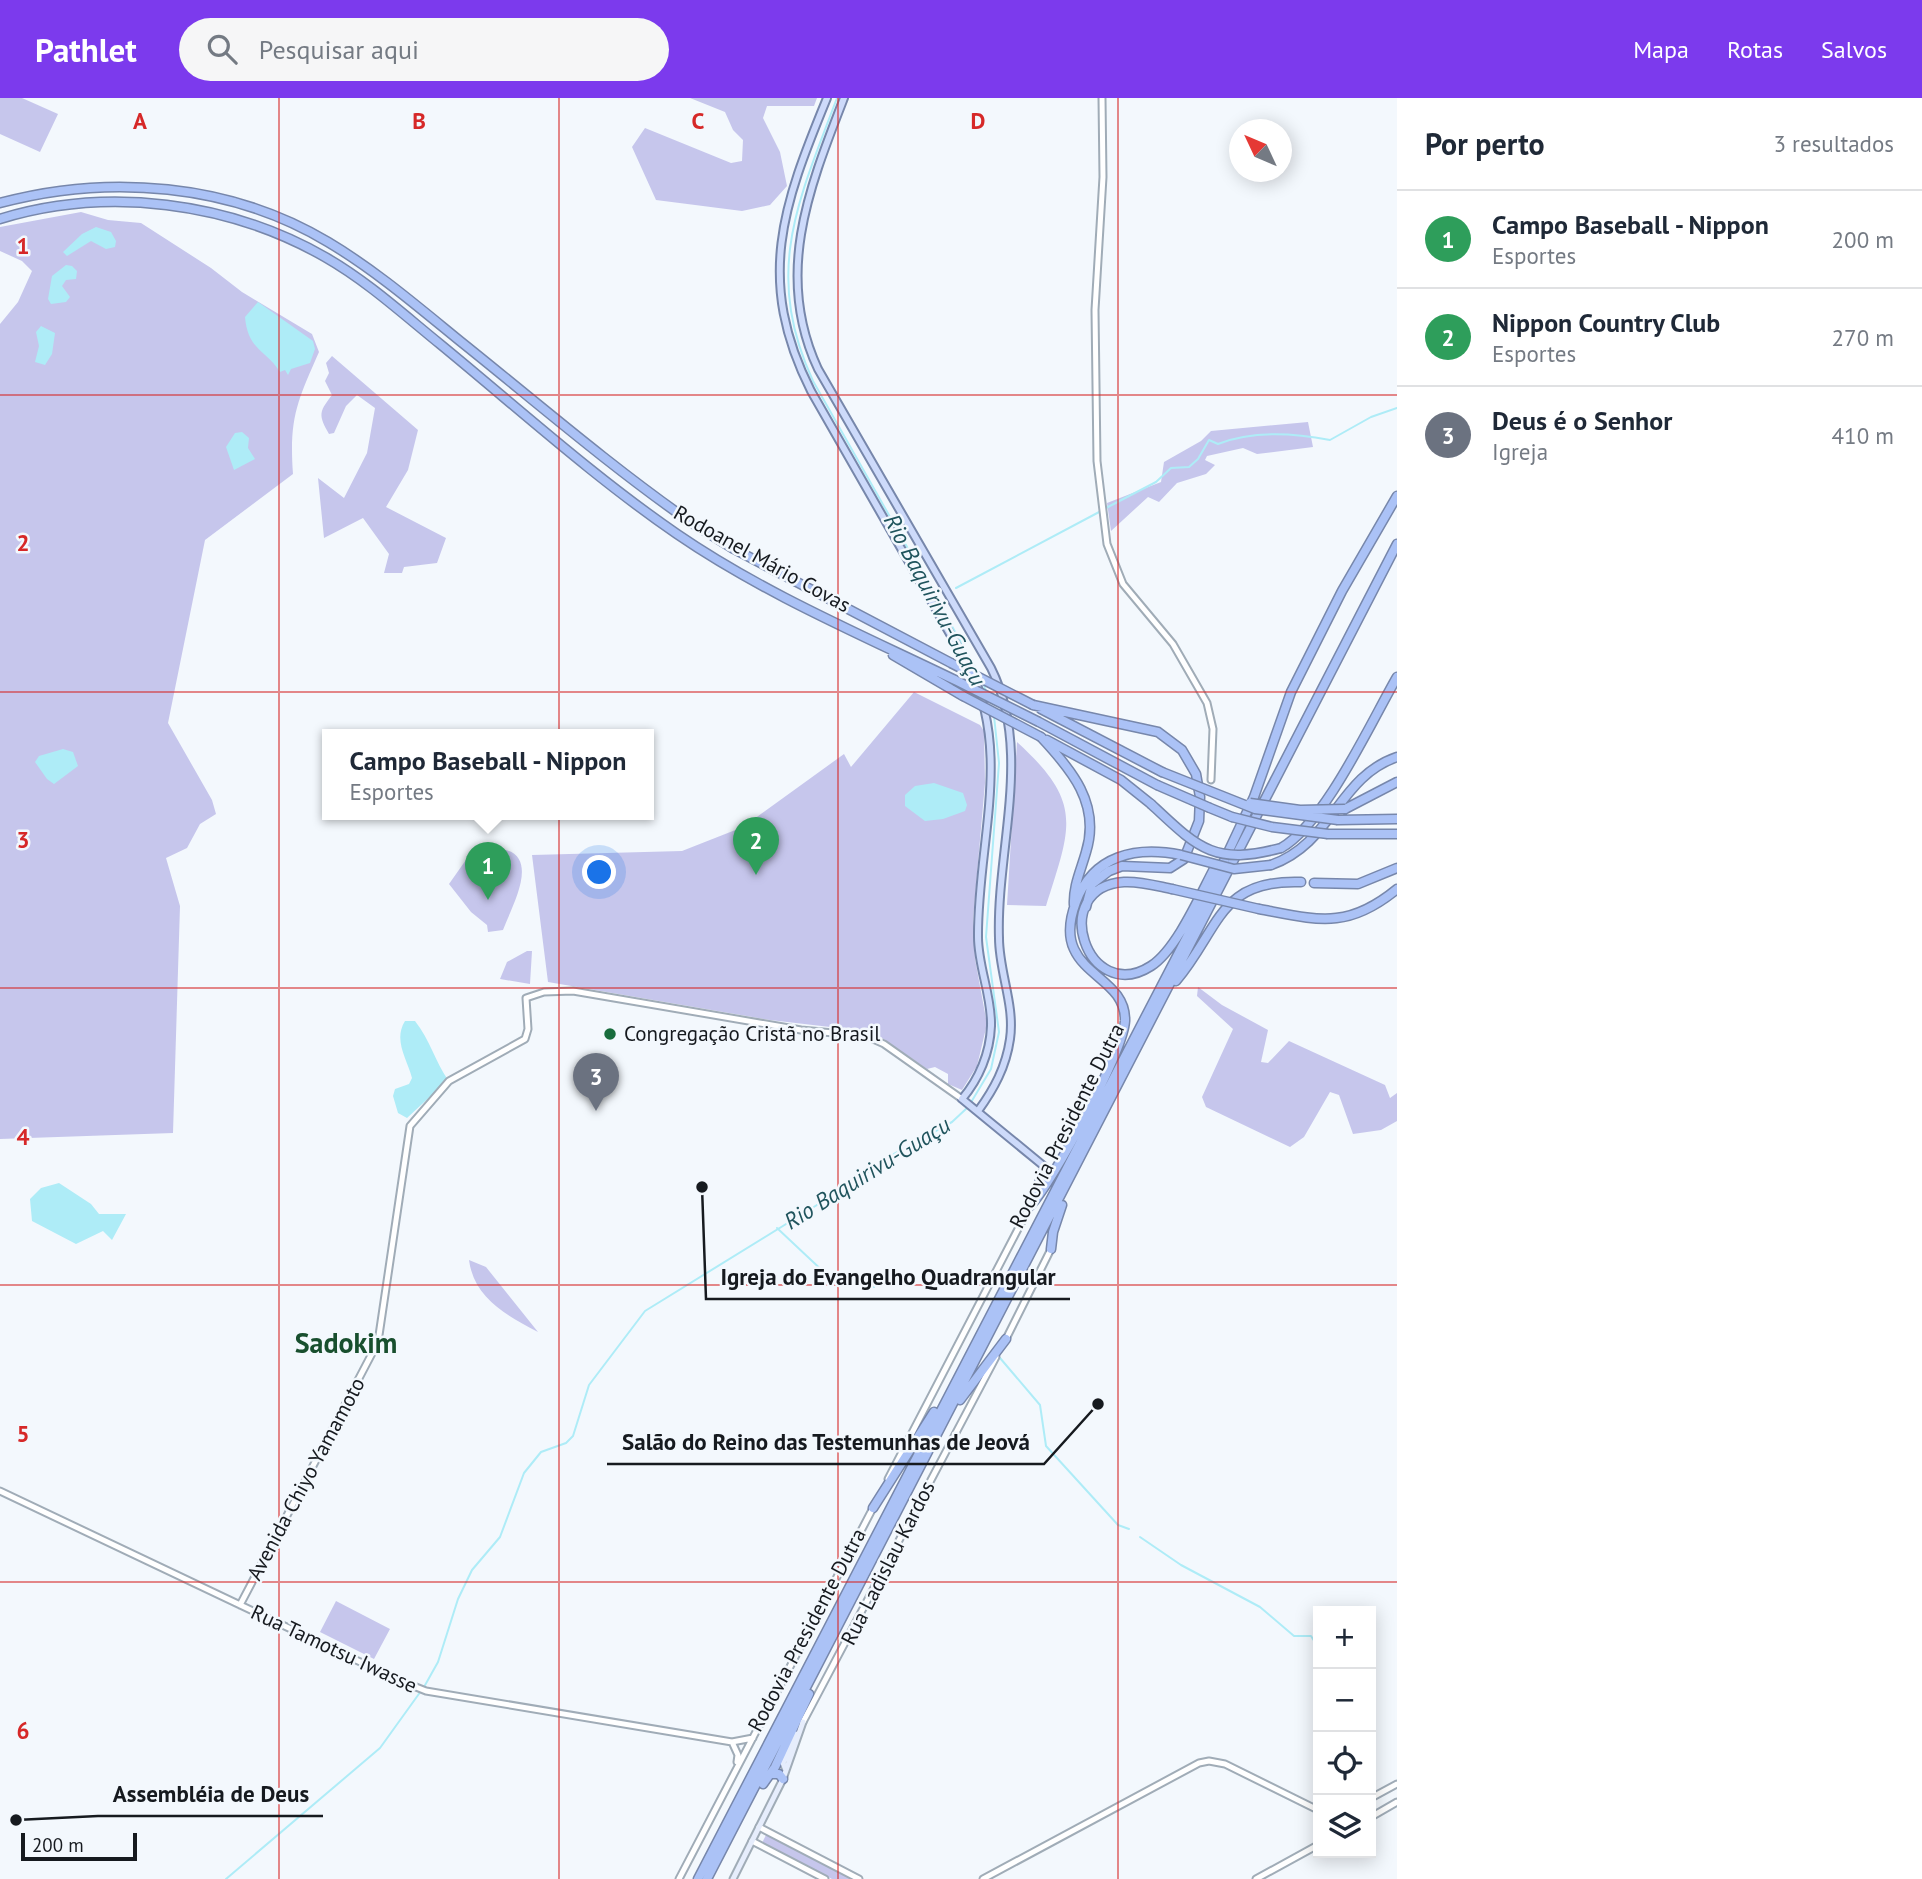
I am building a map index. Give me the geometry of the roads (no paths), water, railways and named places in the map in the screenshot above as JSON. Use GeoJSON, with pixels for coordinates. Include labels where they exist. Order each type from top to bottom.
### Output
{"type":"FeatureCollection","features":[{"type":"Feature","properties":{"kind":"highway","name":"Rodoanel Mário Covas"},"geometry":{"type":"LineString","coordinates":[[0,203],[94,186],[145,187],[181,192],[277,218],[328,242],[383,279],[689,521],[734,549],[1162,772],[1237,803],[1292,817],[1338,820],[1397,819]]}},
{"type":"Feature","properties":{"kind":"highway","name":"Rodoanel Mário Covas"},"geometry":{"type":"LineString","coordinates":[[0,219],[88,202],[179,207],[251,224],[326,258],[388,302],[634,503],[678,535],[727,565],[1157,785],[1246,822],[1328,834],[1397,834]]}},
{"type":"Feature","properties":{"kind":"highway","name":"Rodovia Presidente Dutra"},"geometry":{"type":"LineString","coordinates":[[698,1879],[1202,908],[1240,826],[1296,682],[1342,591],[1397,496]]}},
{"type":"Feature","properties":{"kind":"highway","name":"Rodovia Presidente Dutra"},"geometry":{"type":"LineString","coordinates":[[707,1879],[817,1671],[941,1425],[1077,1167],[1397,544]]}},
{"type":"Feature","properties":{"kind":"highway"},"geometry":{"type":"LineString","coordinates":[[871,639],[887,652],[963,696],[1121,780],[1195,842],[1219,853],[1244,856],[1281,848],[1297,839],[1322,807],[1397,677]]}},
{"type":"Feature","properties":{"kind":"highway"},"geometry":{"type":"LineString","coordinates":[[1033,705],[1158,732],[1182,750],[1196,774],[1200,797],[1199,821],[1184,859],[1170,868],[1122,866],[1109,871],[1092,884],[1080,930],[1089,953],[1101,965],[1119,972],[1144,969],[1169,947],[1240,826]]}},
{"type":"Feature","properties":{"kind":"highway"},"geometry":{"type":"LineString","coordinates":[[1030,1206],[1054,1170],[1086,1111],[1121,1038],[1125,1014],[1118,996],[1087,968],[1076,953],[1070,935],[1073,892],[1089,839],[1087,804],[1076,778],[1041,737]]}},
{"type":"Feature","properties":{"kind":"highway"},"geometry":{"type":"LineString","coordinates":[[1074,907],[1088,879],[1104,864],[1137,851],[1158,851],[1234,869],[1271,864],[1307,845],[1362,778],[1397,757]]}},
{"type":"Feature","properties":{"kind":"highway"},"geometry":{"type":"LineString","coordinates":[[1237,803],[1300,810],[1345,809],[1397,782]]}},
{"type":"Feature","properties":{"kind":"highway"},"geometry":{"type":"LineString","coordinates":[[1314,883],[1358,884],[1397,868]]}},
{"type":"Feature","properties":{"kind":"highway"},"geometry":{"type":"LineString","coordinates":[[1086,907],[1098,892],[1120,882],[1172,889],[1312,919],[1340,920],[1366,911],[1397,889]]}},
{"type":"Feature","properties":{"kind":"highway"},"geometry":{"type":"LineString","coordinates":[[1166,995],[1216,923],[1242,893],[1266,883],[1301,882]]}},
{"type":"Feature","properties":{"kind":"highway"},"geometry":{"type":"LineString","coordinates":[[1051,1249],[1058,1215],[1075,1178],[1077,1167]]}},
{"type":"Feature","properties":{"kind":"highway"},"geometry":{"type":"LineString","coordinates":[[941,1425],[978,1372],[1006,1339]]}},
{"type":"Feature","properties":{"kind":"highway"},"geometry":{"type":"LineString","coordinates":[[873,1508],[949,1394]]}},
{"type":"Feature","properties":{"kind":"highway"},"geometry":{"type":"LineString","coordinates":[[803,1722],[817,1671]]}},
{"type":"Feature","properties":{"kind":"highway"},"geometry":{"type":"LineString","coordinates":[[747,1805],[771,1774],[806,1705]]}},
{"type":"Feature","properties":{"kind":"highway"},"geometry":{"type":"LineString","coordinates":[[771,1774],[784,1775]]}},
{"type":"Feature","properties":{"kind":"main road"},"geometry":{"type":"LineString","coordinates":[[828,98],[792,190],[790,243],[798,306],[811,353],[991,668],[1008,718],[1011,765],[999,939],[1010,1007],[1010,1038],[1003,1070],[976,1110]]}},
{"type":"Feature","properties":{"kind":"main road"},"geometry":{"type":"LineString","coordinates":[[844,98],[808,202],[790,243],[779,294],[790,347],[811,391],[970,669],[988,714],[992,762],[978,940],[991,1026],[979,1075],[964,1101],[1045,1167],[1030,1206]]}},
{"type":"Feature","properties":{"kind":"main road"},"geometry":{"type":"LineString","coordinates":[[733,1879],[784,1775],[783,1763],[803,1722]]}},
{"type":"Feature","properties":{"kind":"street"},"geometry":{"type":"LineString","coordinates":[[1102,98],[1103,168],[1095,289],[1097,461],[1110,557],[1123,584],[1163,630],[1193,675],[1207,703],[1213,729],[1211,780]]}},
{"type":"Feature","properties":{"kind":"street","name":"Avenida Chiyo Yamamoto"},"geometry":{"type":"LineString","coordinates":[[240,1605],[378,1342],[410,1126],[449,1081],[525,1040],[528,1029],[526,999],[544,992],[573,991],[801,1030],[866,1036],[884,1044],[964,1101]]}},
{"type":"Feature","properties":{"kind":"street"},"geometry":{"type":"LineString","coordinates":[[679,1879],[1030,1206]]}},
{"type":"Feature","properties":{"kind":"street","name":"Rua Ladislau Kardos"},"geometry":{"type":"LineString","coordinates":[[803,1722],[1051,1249]]}},
{"type":"Feature","properties":{"kind":"street","name":"Rua Tamotsu Iwasse"},"geometry":{"type":"LineString","coordinates":[[0,1491],[426,1691],[732,1742]]}},
{"type":"Feature","properties":{"kind":"street"},"geometry":{"type":"LineString","coordinates":[[738,1766],[738,1755],[732,1742],[753,1738]]}},
{"type":"Feature","properties":{"kind":"street"},"geometry":{"type":"LineString","coordinates":[[983,1879],[1138,1795],[1209,1761],[1225,1763],[1313,1807]]}},
{"type":"Feature","properties":{"kind":"street"},"geometry":{"type":"LineString","coordinates":[[1376,1795],[1397,1784]]}},
{"type":"Feature","properties":{"kind":"street"},"geometry":{"type":"LineString","coordinates":[[1376,1814],[1397,1802]]}},
{"type":"Feature","properties":{"kind":"street"},"geometry":{"type":"LineString","coordinates":[[759,1827],[859,1879]]}},
{"type":"Feature","properties":{"kind":"street"},"geometry":{"type":"LineString","coordinates":[[752,1841],[825,1879]]}},
{"type":"Feature","properties":{"kind":"street"},"geometry":{"type":"LineString","coordinates":[[1256,1879],[1313,1848]]}},
{"type":"Feature","properties":{"kind":"waterway","name":"Rio Baquirivu-Guaçu"},"geometry":{"type":"LineString","coordinates":[[837,98],[799,205],[792,238],[788,271],[790,305],[798,342],[813,381],[979,674]]}},
{"type":"Feature","properties":{"kind":"waterway"},"geometry":{"type":"LineString","coordinates":[[1106,508],[1156,482],[1171,468],[1189,467],[1198,459],[1209,440],[1218,444],[1245,436],[1274,434],[1330,440],[1371,417],[1397,408]]}},
{"type":"Feature","properties":{"kind":"waterway"},"geometry":{"type":"LineString","coordinates":[[956,588],[1101,511]]}},
{"type":"Feature","properties":{"kind":"waterway","name":"Rio Baquirivu-Guaçu"},"geometry":{"type":"LineString","coordinates":[[983,683],[987,694]]}},
{"type":"Feature","properties":{"kind":"waterway","name":"Rio Baquirivu-Guaçu"},"geometry":{"type":"LineString","coordinates":[[970,1104],[991,1069],[999,1032],[986,937],[999,763],[994,716]]}},
{"type":"Feature","properties":{"kind":"waterway","name":"Rio Baquirivu-Guaçu"},"geometry":{"type":"LineString","coordinates":[[424,1687],[438,1662],[458,1599],[472,1570],[500,1537],[524,1473],[541,1452],[566,1443],[573,1436],[589,1385],[645,1311],[851,1184],[894,1154],[952,1122],[967,1108]]}},
{"type":"Feature","properties":{"kind":"waterway"},"geometry":{"type":"LineString","coordinates":[[777,1228],[827,1275],[874,1287]]}},
{"type":"Feature","properties":{"kind":"waterway"},"geometry":{"type":"LineString","coordinates":[[1000,1358],[1040,1405],[1046,1446],[1118,1525],[1129,1529]]}},
{"type":"Feature","properties":{"kind":"waterway"},"geometry":{"type":"LineString","coordinates":[[1140,1537],[1181,1565],[1260,1607],[1294,1636],[1311,1636],[1313,1639]]}},
{"type":"Feature","properties":{"kind":"waterway","name":"Rio Baquirivu-Guaçu"},"geometry":{"type":"LineString","coordinates":[[226,1879],[380,1748],[421,1691]]}},
{"type":"Feature","properties":{"kind":"place","name":"Nippon Country Club"},"geometry":{"type":"Point","coordinates":[756,875]}},
{"type":"Feature","properties":{"kind":"place","name":"Campo Baseball - Nippon"},"geometry":{"type":"Point","coordinates":[488,900]}},
{"type":"Feature","properties":{"kind":"place","name":"Congregação Cristã no Brasil"},"geometry":{"type":"Point","coordinates":[610,1034]}},
{"type":"Feature","properties":{"kind":"place","name":"Deus é o Senhor"},"geometry":{"type":"Point","coordinates":[596,1111]}},
{"type":"Feature","properties":{"kind":"place","name":"Igreja do Evangelho Quadrangular"},"geometry":{"type":"Point","coordinates":[702,1187]}},
{"type":"Feature","properties":{"kind":"place","name":"Salão do Reino das Testemunhas de Jeová"},"geometry":{"type":"Point","coordinates":[1098,1404]}},
{"type":"Feature","properties":{"kind":"place","name":"Assembléia de Deus"},"geometry":{"type":"Point","coordinates":[16,1820]}},
{"type":"Feature","properties":{"kind":"district","name":"Sadokim"},"geometry":{"type":"Point","coordinates":[346,1343]}}]}
